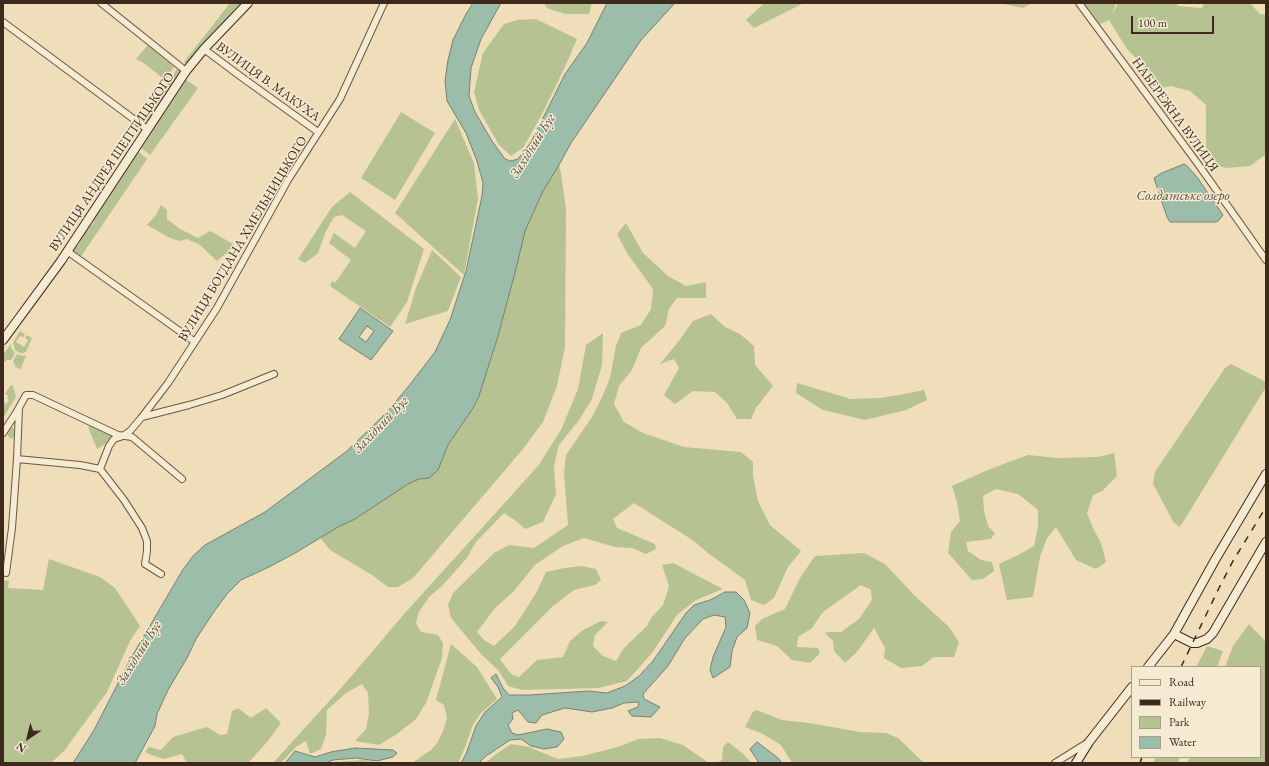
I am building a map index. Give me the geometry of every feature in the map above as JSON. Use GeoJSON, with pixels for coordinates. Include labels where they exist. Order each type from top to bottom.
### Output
{"type":"FeatureCollection","features":[{"type":"Feature","properties":{"kind":"street"},"geometry":{"type":"LineString","coordinates":[[101,3],[186,71]]}},
{"type":"Feature","properties":{"kind":"street","name":"ВУЛИЦЯ АНДРЕЯ ШЕПТИЦЬКОГО"},"geometry":{"type":"LineString","coordinates":[[3,340],[6,330],[67,251],[186,71],[204,49],[248,3]]}},
{"type":"Feature","properties":{"kind":"street","name":"ВУЛИЦЯ БОГДАНА ХМЕЛЬНИЦЬКОГО"},"geometry":{"type":"LineString","coordinates":[[100,470],[109,446],[114,439],[123,436],[130,431],[168,384],[217,308],[288,180],[340,99],[384,3]]}},
{"type":"Feature","properties":{"kind":"street","name":"НАБЕРЕЖНА ВУЛИЦЯ"},"geometry":{"type":"LineString","coordinates":[[1079,3],[1198,164],[1266,260]]}},
{"type":"Feature","properties":{"kind":"street"},"geometry":{"type":"LineString","coordinates":[[3,22],[147,129]]}},
{"type":"Feature","properties":{"kind":"street","name":"ВУЛИЦЯ В. МАКУХА"},"geometry":{"type":"LineString","coordinates":[[204,49],[318,132]]}},
{"type":"Feature","properties":{"kind":"street"},"geometry":{"type":"LineString","coordinates":[[67,251],[195,342]]}},
{"type":"Feature","properties":{"kind":"street"},"geometry":{"type":"LineString","coordinates":[[142,417],[222,395],[274,374]]}},
{"type":"Feature","properties":{"kind":"street"},"geometry":{"type":"LineString","coordinates":[[6,573],[12,528],[19,408],[20,403],[26,394],[33,395],[123,436],[132,437],[182,479]]}},
{"type":"Feature","properties":{"kind":"street"},"geometry":{"type":"LineString","coordinates":[[3,433],[19,408]]}},
{"type":"Feature","properties":{"kind":"street"},"geometry":{"type":"LineString","coordinates":[[17,459],[80,465],[100,470],[124,500],[142,528],[147,541],[145,564],[161,574]]}},
{"type":"Feature","properties":{"kind":"street"},"geometry":{"type":"LineString","coordinates":[[1149,666],[1174,634],[1266,474]]}},
{"type":"Feature","properties":{"kind":"street"},"geometry":{"type":"LineString","coordinates":[[1174,634],[1192,643],[1197,643],[1213,633],[1266,542]]}},
{"type":"Feature","properties":{"kind":"street"},"geometry":{"type":"LineString","coordinates":[[1076,763],[1089,742],[1131,688]]}},
{"type":"Feature","properties":{"kind":"street"},"geometry":{"type":"LineString","coordinates":[[1055,763],[1089,742]]}},
{"type":"Feature","properties":{"kind":"green space"},"geometry":{"type":"Polygon","coordinates":[[[230,3],[244,3],[189,65],[184,62],[230,3]]]}},
{"type":"Feature","properties":{"kind":"green space"},"geometry":{"type":"Polygon","coordinates":[[[544,3],[592,3],[589,14],[565,14],[547,8],[544,3]]]}},
{"type":"Feature","properties":{"kind":"green space"},"geometry":{"type":"Polygon","coordinates":[[[764,3],[804,3],[754,28],[746,20],[764,3]]]}},
{"type":"Feature","properties":{"kind":"green space"},"geometry":{"type":"Polygon","coordinates":[[[999,3],[1032,3],[1023,8],[999,3]]]}},
{"type":"Feature","properties":{"kind":"green space"},"geometry":{"type":"Polygon","coordinates":[[[1084,3],[1116,3],[1112,15],[1118,3],[1176,3],[1178,6],[1202,8],[1204,3],[1250,3],[1260,14],[1266,15],[1266,154],[1250,166],[1226,168],[1216,165],[1206,154],[1206,105],[1190,91],[1171,86],[1161,88],[1150,72],[1127,49],[1109,20],[1100,24],[1084,3]]]}},
{"type":"Feature","properties":{"kind":"green space"},"geometry":{"type":"Polygon","coordinates":[[[536,19],[577,39],[541,116],[523,148],[511,156],[499,145],[479,110],[474,92],[483,53],[504,24],[517,20],[536,19]]]}},
{"type":"Feature","properties":{"kind":"green space"},"geometry":{"type":"Polygon","coordinates":[[[148,45],[174,67],[165,80],[145,64],[136,59],[148,45]]]}},
{"type":"Feature","properties":{"kind":"green space"},"geometry":{"type":"Polygon","coordinates":[[[177,69],[182,72],[148,121],[143,119],[177,69]]]}},
{"type":"Feature","properties":{"kind":"green space"},"geometry":{"type":"Polygon","coordinates":[[[185,79],[198,88],[150,155],[139,146],[185,79]]]}},
{"type":"Feature","properties":{"kind":"green space"},"geometry":{"type":"Polygon","coordinates":[[[401,112],[435,133],[395,200],[361,178],[401,112]]]}},
{"type":"Feature","properties":{"kind":"green space"},"geometry":{"type":"Polygon","coordinates":[[[455,119],[474,163],[478,199],[464,275],[395,213],[455,119]]]}},
{"type":"Feature","properties":{"kind":"green space"},"geometry":{"type":"Polygon","coordinates":[[[136,151],[147,159],[80,258],[71,251],[74,246],[78,246],[80,242],[79,239],[89,225],[92,225],[94,222],[91,220],[136,151]]]}},
{"type":"Feature","properties":{"kind":"green space"},"geometry":{"type":"Polygon","coordinates":[[[557,157],[561,173],[566,209],[565,347],[557,386],[543,422],[523,449],[413,578],[398,587],[388,587],[372,575],[330,550],[319,535],[521,222],[557,157]]]}},
{"type":"Feature","properties":{"kind":"green space"},"geometry":{"type":"Polygon","coordinates":[[[350,192],[424,249],[407,302],[390,327],[330,286],[332,281],[335,283],[351,260],[329,243],[334,233],[355,248],[366,231],[342,215],[334,217],[326,231],[318,253],[305,263],[298,259],[332,207],[350,192]]]}},
{"type":"Feature","properties":{"kind":"green space"},"geometry":{"type":"Polygon","coordinates":[[[161,205],[167,210],[167,219],[180,229],[198,238],[210,231],[235,245],[229,255],[225,254],[217,261],[200,245],[187,239],[179,241],[170,238],[147,225],[156,215],[161,205]]]}},
{"type":"Feature","properties":{"kind":"green space"},"geometry":{"type":"Polygon","coordinates":[[[626,223],[643,253],[668,276],[686,286],[706,282],[706,298],[677,298],[669,309],[665,326],[641,348],[632,370],[619,386],[614,404],[624,422],[643,433],[684,447],[741,452],[753,462],[753,476],[758,501],[770,525],[801,551],[788,567],[774,598],[764,605],[751,600],[745,580],[694,541],[634,503],[613,519],[617,528],[655,544],[656,549],[646,554],[632,548],[615,547],[584,538],[563,546],[535,565],[513,592],[495,608],[477,632],[484,640],[494,646],[515,626],[536,593],[546,572],[582,566],[596,569],[601,580],[595,585],[574,590],[553,606],[500,659],[511,674],[519,677],[537,660],[563,657],[570,641],[583,630],[601,621],[608,622],[595,635],[593,646],[603,656],[616,661],[623,649],[647,626],[651,618],[663,605],[669,586],[662,565],[673,563],[723,589],[696,600],[677,615],[652,653],[627,681],[598,688],[522,690],[508,686],[499,671],[481,654],[451,618],[448,605],[453,593],[494,553],[509,545],[534,548],[568,525],[564,473],[566,455],[592,417],[602,397],[610,378],[616,346],[621,333],[641,325],[651,309],[653,289],[627,253],[617,234],[626,223]]]}},
{"type":"Feature","properties":{"kind":"green space"},"geometry":{"type":"Polygon","coordinates":[[[432,250],[461,277],[448,311],[405,324],[416,288],[432,250]]]}},
{"type":"Feature","properties":{"kind":"green space"},"geometry":{"type":"Polygon","coordinates":[[[711,314],[725,327],[740,334],[754,346],[755,365],[773,386],[756,408],[751,419],[737,419],[727,403],[715,392],[693,391],[675,404],[664,395],[679,368],[674,359],[660,364],[693,321],[711,314]]]}},
{"type":"Feature","properties":{"kind":"green space"},"geometry":{"type":"Polygon","coordinates":[[[20,331],[25,334],[23,337],[20,336],[16,342],[24,347],[28,340],[25,338],[27,335],[32,338],[26,352],[22,353],[15,350],[13,343],[20,331]]]}},
{"type":"Feature","properties":{"kind":"green space"},"geometry":{"type":"Polygon","coordinates":[[[603,333],[602,365],[592,399],[579,420],[559,445],[554,466],[556,494],[543,522],[525,529],[504,513],[476,542],[466,559],[442,586],[429,597],[419,612],[416,623],[421,632],[438,635],[443,643],[442,658],[426,703],[416,719],[397,734],[379,745],[355,741],[366,729],[369,714],[368,693],[362,684],[346,693],[327,710],[326,735],[321,749],[310,754],[306,741],[296,747],[281,763],[273,763],[342,687],[405,613],[538,466],[561,430],[578,389],[586,345],[603,333]]]}},
{"type":"Feature","properties":{"kind":"green space"},"geometry":{"type":"Polygon","coordinates":[[[11,344],[11,348],[15,353],[11,360],[7,360],[5,362],[3,360],[3,355],[11,344]]]}},
{"type":"Feature","properties":{"kind":"green space"},"geometry":{"type":"Polygon","coordinates":[[[17,354],[22,356],[26,355],[21,369],[15,367],[13,361],[17,354]]]}},
{"type":"Feature","properties":{"kind":"green space"},"geometry":{"type":"Polygon","coordinates":[[[1231,364],[1266,382],[1266,387],[1180,527],[1174,523],[1153,484],[1155,472],[1225,368],[1231,364]]]}},
{"type":"Feature","properties":{"kind":"green space"},"geometry":{"type":"Polygon","coordinates":[[[797,383],[851,399],[880,398],[924,390],[927,400],[906,410],[865,420],[823,410],[796,393],[797,383]]]}},
{"type":"Feature","properties":{"kind":"green space"},"geometry":{"type":"Polygon","coordinates":[[[12,385],[16,397],[3,418],[4,403],[6,404],[9,400],[7,398],[8,395],[5,394],[12,385]]]}},
{"type":"Feature","properties":{"kind":"green space"},"geometry":{"type":"Polygon","coordinates":[[[92,425],[113,436],[107,443],[97,449],[88,427],[92,425]]]}},
{"type":"Feature","properties":{"kind":"green space"},"geometry":{"type":"Polygon","coordinates":[[[13,427],[14,436],[12,439],[7,435],[13,427]]]}},
{"type":"Feature","properties":{"kind":"green space"},"geometry":{"type":"Polygon","coordinates":[[[1114,453],[1117,476],[1102,491],[1093,495],[1087,513],[1101,543],[1106,562],[1096,569],[1076,560],[1056,527],[1047,538],[1040,557],[1033,597],[1007,600],[999,564],[1034,546],[1038,527],[1038,510],[1018,494],[996,489],[983,496],[984,511],[988,526],[995,533],[991,539],[966,542],[968,551],[981,560],[992,562],[994,571],[983,579],[972,580],[948,553],[951,532],[960,521],[957,502],[952,486],[990,469],[1028,455],[1057,458],[1098,457],[1114,453]]]}},
{"type":"Feature","properties":{"kind":"green space"},"geometry":{"type":"Polygon","coordinates":[[[864,553],[885,564],[915,596],[949,627],[959,642],[954,657],[934,657],[922,666],[901,668],[884,658],[885,648],[874,628],[857,652],[845,663],[834,651],[833,641],[825,633],[841,632],[859,619],[872,600],[871,590],[861,585],[823,612],[812,628],[798,637],[797,647],[818,648],[820,653],[810,663],[792,660],[777,646],[757,640],[755,626],[762,619],[785,609],[800,578],[815,556],[864,553]]]}},
{"type":"Feature","properties":{"kind":"green space"},"geometry":{"type":"Polygon","coordinates":[[[49,559],[100,577],[115,588],[140,626],[130,641],[107,692],[64,751],[51,763],[3,763],[3,580],[9,581],[8,588],[43,590],[49,559]]]}},
{"type":"Feature","properties":{"kind":"green space"},"geometry":{"type":"Polygon","coordinates":[[[1249,624],[1266,642],[1266,763],[1187,763],[1190,758],[1261,758],[1261,666],[1225,666],[1233,646],[1249,624]]]}},
{"type":"Feature","properties":{"kind":"green space"},"geometry":{"type":"Polygon","coordinates":[[[451,644],[477,667],[497,699],[480,714],[472,727],[458,763],[412,763],[431,750],[437,743],[443,731],[447,718],[444,705],[436,700],[451,644]]]}},
{"type":"Feature","properties":{"kind":"green space"},"geometry":{"type":"Polygon","coordinates":[[[1207,646],[1223,651],[1217,666],[1197,666],[1207,646]]]}},
{"type":"Feature","properties":{"kind":"green space"},"geometry":{"type":"Polygon","coordinates":[[[238,708],[251,718],[266,708],[281,723],[268,741],[248,763],[187,763],[182,754],[164,759],[145,752],[149,747],[161,750],[173,737],[207,727],[220,735],[227,734],[232,711],[238,708]]]}},
{"type":"Feature","properties":{"kind":"green space"},"geometry":{"type":"Polygon","coordinates":[[[756,710],[782,720],[860,732],[886,733],[898,738],[924,763],[792,763],[781,745],[761,733],[745,727],[752,713],[756,710]]]}},
{"type":"Feature","properties":{"kind":"green space"},"geometry":{"type":"Polygon","coordinates":[[[660,738],[683,745],[709,763],[485,763],[511,744],[529,747],[558,759],[582,756],[618,747],[638,739],[660,738]]]}},
{"type":"Feature","properties":{"kind":"green space"},"geometry":{"type":"Polygon","coordinates":[[[728,742],[752,763],[717,763],[722,760],[723,747],[728,742]]]}},
{"type":"Feature","properties":{"kind":"green space"},"geometry":{"type":"Polygon","coordinates":[[[1156,758],[1180,758],[1178,763],[1153,763],[1156,758]]]}},
{"type":"Feature","properties":{"kind":"green space"},"geometry":{"type":"Polygon","coordinates":[[[364,760],[380,763],[332,763],[336,762],[364,760]]]}},
{"type":"Feature","properties":{"kind":"water","name":"Західний Буг"},"geometry":{"type":"Polygon","coordinates":[[[473,3],[501,3],[481,39],[471,68],[469,96],[475,112],[492,141],[505,159],[511,161],[518,159],[531,142],[565,74],[587,43],[607,3],[675,3],[641,40],[571,143],[543,191],[525,231],[498,336],[479,396],[473,408],[448,445],[438,470],[429,478],[419,479],[408,484],[355,519],[338,527],[297,552],[241,580],[227,594],[196,639],[187,658],[168,690],[157,714],[155,726],[135,763],[73,763],[94,730],[131,658],[182,571],[193,556],[205,545],[265,512],[347,451],[386,413],[435,352],[450,320],[466,271],[482,196],[483,183],[477,161],[466,133],[447,101],[445,81],[453,40],[473,3]]]}},
{"type":"Feature","properties":{"kind":"water","name":"Солдатське озеро"},"geometry":{"type":"Polygon","coordinates":[[[1184,164],[1197,177],[1223,215],[1216,222],[1170,222],[1167,217],[1154,178],[1184,164]]]}},
{"type":"Feature","properties":{"kind":"water"},"geometry":{"type":"Polygon","coordinates":[[[360,308],[393,331],[371,360],[339,339],[360,308]],[[367,326],[359,337],[366,342],[374,331],[367,326]]]}},
{"type":"Feature","properties":{"kind":"water"},"geometry":{"type":"Polygon","coordinates":[[[725,592],[736,592],[744,600],[750,613],[747,628],[737,637],[732,651],[730,667],[713,678],[710,670],[713,657],[726,627],[725,617],[714,615],[703,619],[685,638],[668,666],[643,694],[644,699],[660,707],[651,717],[632,716],[628,711],[638,707],[639,702],[624,703],[612,708],[592,712],[565,708],[542,715],[536,723],[528,722],[518,710],[512,713],[513,719],[508,725],[512,733],[518,735],[547,729],[561,732],[564,739],[557,747],[544,749],[531,746],[521,739],[510,740],[486,756],[479,763],[461,763],[466,754],[476,726],[485,712],[502,697],[498,687],[491,678],[496,674],[503,688],[509,695],[589,691],[607,693],[625,686],[639,676],[653,661],[686,613],[694,605],[710,600],[725,592]]]}},
{"type":"Feature","properties":{"kind":"water"},"geometry":{"type":"Polygon","coordinates":[[[757,742],[778,758],[782,763],[759,763],[750,749],[757,742]]]}},
{"type":"Feature","properties":{"kind":"water"},"geometry":{"type":"Polygon","coordinates":[[[355,748],[393,750],[397,753],[393,757],[377,761],[356,758],[333,760],[325,763],[285,763],[295,751],[315,757],[331,752],[355,748]]]}},
{"type":"Feature","properties":{"kind":"railway"},"geometry":{"type":"LineString","coordinates":[[1181,666],[1233,561],[1266,507]]}},
{"type":"Feature","properties":{"kind":"railway"},"geometry":{"type":"LineString","coordinates":[[1140,763],[1142,758]]}}]}
